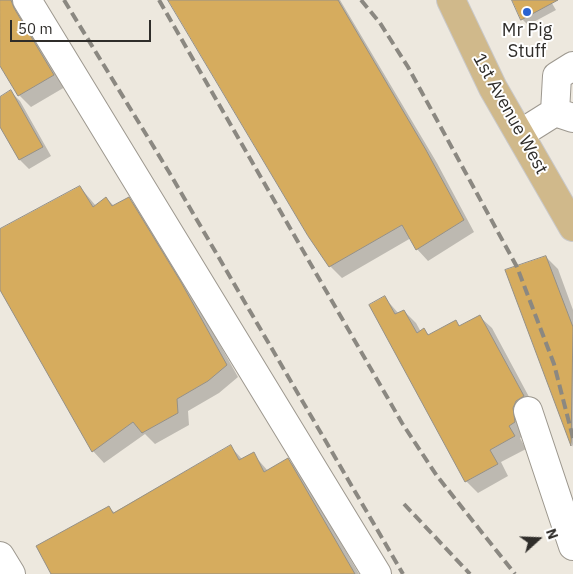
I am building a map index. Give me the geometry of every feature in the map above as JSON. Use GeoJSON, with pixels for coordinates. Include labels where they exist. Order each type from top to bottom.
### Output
{"type":"FeatureCollection","features":[{"type":"Feature","properties":{"kind":"main road","name":"1st Avenue West"},"geometry":{"type":"LineString","coordinates":[[451,0],[493,88],[570,217]]}},
{"type":"Feature","properties":{"kind":"street"},"geometry":{"type":"LineString","coordinates":[[27,0],[377,574]]}},
{"type":"Feature","properties":{"kind":"street"},"geometry":{"type":"LineString","coordinates":[[520,134],[564,115],[557,76],[573,66]]}},
{"type":"Feature","properties":{"kind":"street"},"geometry":{"type":"LineString","coordinates":[[528,411],[573,546]]}},
{"type":"Feature","properties":{"kind":"street"},"geometry":{"type":"LineString","coordinates":[[0,556],[10,574]]}},
{"type":"Feature","properties":{"kind":"building"},"geometry":{"type":"Polygon","coordinates":[[[0,0],[11,0],[54,75],[18,96],[0,66],[0,0]]]}},
{"type":"Feature","properties":{"kind":"building"},"geometry":{"type":"Polygon","coordinates":[[[168,0],[338,0],[426,150],[464,220],[416,250],[402,225],[329,267],[308,236],[168,0]]]}},
{"type":"Feature","properties":{"kind":"building","name":"Mr Pig Stuff"},"geometry":{"type":"Polygon","coordinates":[[[512,0],[558,0],[521,20],[512,0]]]}},
{"type":"Feature","properties":{"kind":"building"},"geometry":{"type":"Polygon","coordinates":[[[11,90],[43,147],[19,160],[0,127],[0,97],[11,90]]]}},
{"type":"Feature","properties":{"kind":"building"},"geometry":{"type":"Polygon","coordinates":[[[80,186],[93,207],[106,197],[112,206],[129,197],[181,282],[227,365],[208,381],[177,399],[178,413],[142,433],[133,422],[92,452],[0,290],[0,229],[80,186]]]}},
{"type":"Feature","properties":{"kind":"building"},"geometry":{"type":"Polygon","coordinates":[[[546,256],[573,327],[571,446],[505,270],[546,256]]]}},
{"type":"Feature","properties":{"kind":"building"},"geometry":{"type":"Polygon","coordinates":[[[385,296],[395,314],[404,310],[417,333],[424,328],[428,335],[456,320],[459,326],[480,315],[524,396],[516,401],[513,408],[515,422],[509,426],[515,436],[490,450],[498,464],[465,482],[369,305],[385,296]]]}},
{"type":"Feature","properties":{"kind":"building"},"geometry":{"type":"Polygon","coordinates":[[[231,445],[239,460],[254,452],[264,472],[288,458],[355,574],[51,574],[36,546],[109,506],[113,513],[231,445]]]}},
{"type":"Feature","properties":{"kind":"railway"},"geometry":{"type":"LineString","coordinates":[[64,0],[169,172],[403,574]]}},
{"type":"Feature","properties":{"kind":"railway"},"geometry":{"type":"LineString","coordinates":[[159,0],[402,423],[437,476],[515,574]]}},
{"type":"Feature","properties":{"kind":"railway"},"geometry":{"type":"LineString","coordinates":[[361,0],[380,23],[408,67],[517,267],[554,364],[573,438]]}},
{"type":"Feature","properties":{"kind":"railway"},"geometry":{"type":"LineString","coordinates":[[404,504],[470,574]]}},
{"type":"Feature","properties":{"kind":"place","name":"Mr Pig Stuff"},"geometry":{"type":"Point","coordinates":[527,12]}}]}
